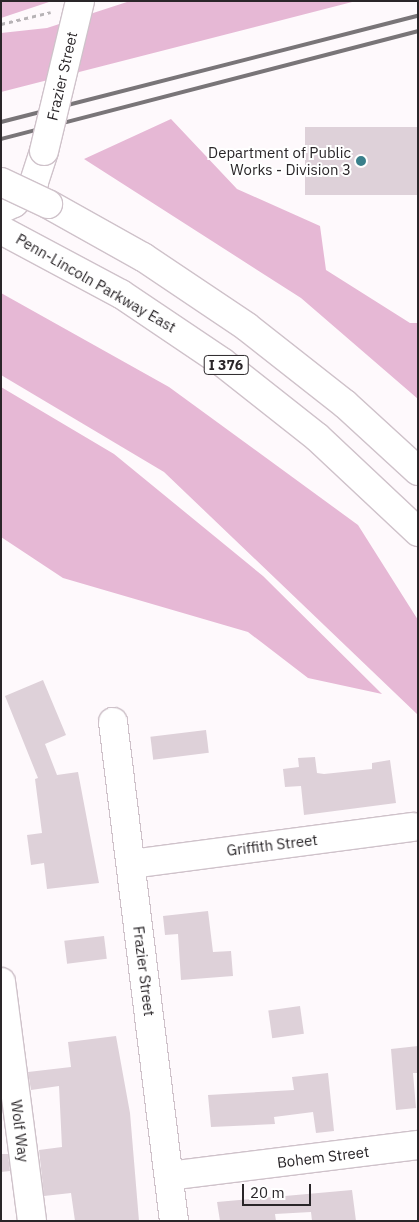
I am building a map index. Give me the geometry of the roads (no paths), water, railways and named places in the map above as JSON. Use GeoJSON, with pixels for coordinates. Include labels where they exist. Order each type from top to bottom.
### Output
{"type":"FeatureCollection","features":[{"type":"Feature","properties":{"kind":"main road","name":"Frazier Street"},"geometry":{"type":"LineString","coordinates":[[4,224],[14,203],[34,182],[44,151],[69,5]]}},
{"type":"Feature","properties":{"kind":"main road","name":"I 376"},"geometry":{"type":"LineString","coordinates":[[1,182],[48,204],[143,257],[248,327],[345,404],[418,471]]}},
{"type":"Feature","properties":{"kind":"main road","name":"Penn-Lincoln Parkway East"},"geometry":{"type":"LineString","coordinates":[[4,224],[121,294],[222,362],[317,436],[418,532]]}},
{"type":"Feature","properties":{"kind":"main road","name":"Frazier Street"},"geometry":{"type":"LineString","coordinates":[[113,722],[174,1221]]}},
{"type":"Feature","properties":{"kind":"main road","name":"Griffith Street"},"geometry":{"type":"LineString","coordinates":[[131,864],[413,827]]}},
{"type":"Feature","properties":{"kind":"main road","name":"Wolf Way"},"geometry":{"type":"LineString","coordinates":[[1,982],[32,1221]]}},
{"type":"Feature","properties":{"kind":"main road","name":"Bohem Street"},"geometry":{"type":"LineString","coordinates":[[169,1176],[418,1145]]}},
{"type":"Feature","properties":{"kind":"railway"},"geometry":{"type":"LineString","coordinates":[[1,122],[418,16]]}},
{"type":"Feature","properties":{"kind":"railway"},"geometry":{"type":"LineString","coordinates":[[1,139],[418,31]]}},
{"type":"Feature","properties":{"kind":"place","name":"Department of Public Works - Division 3"},"geometry":{"type":"Point","coordinates":[361,161]}}]}
